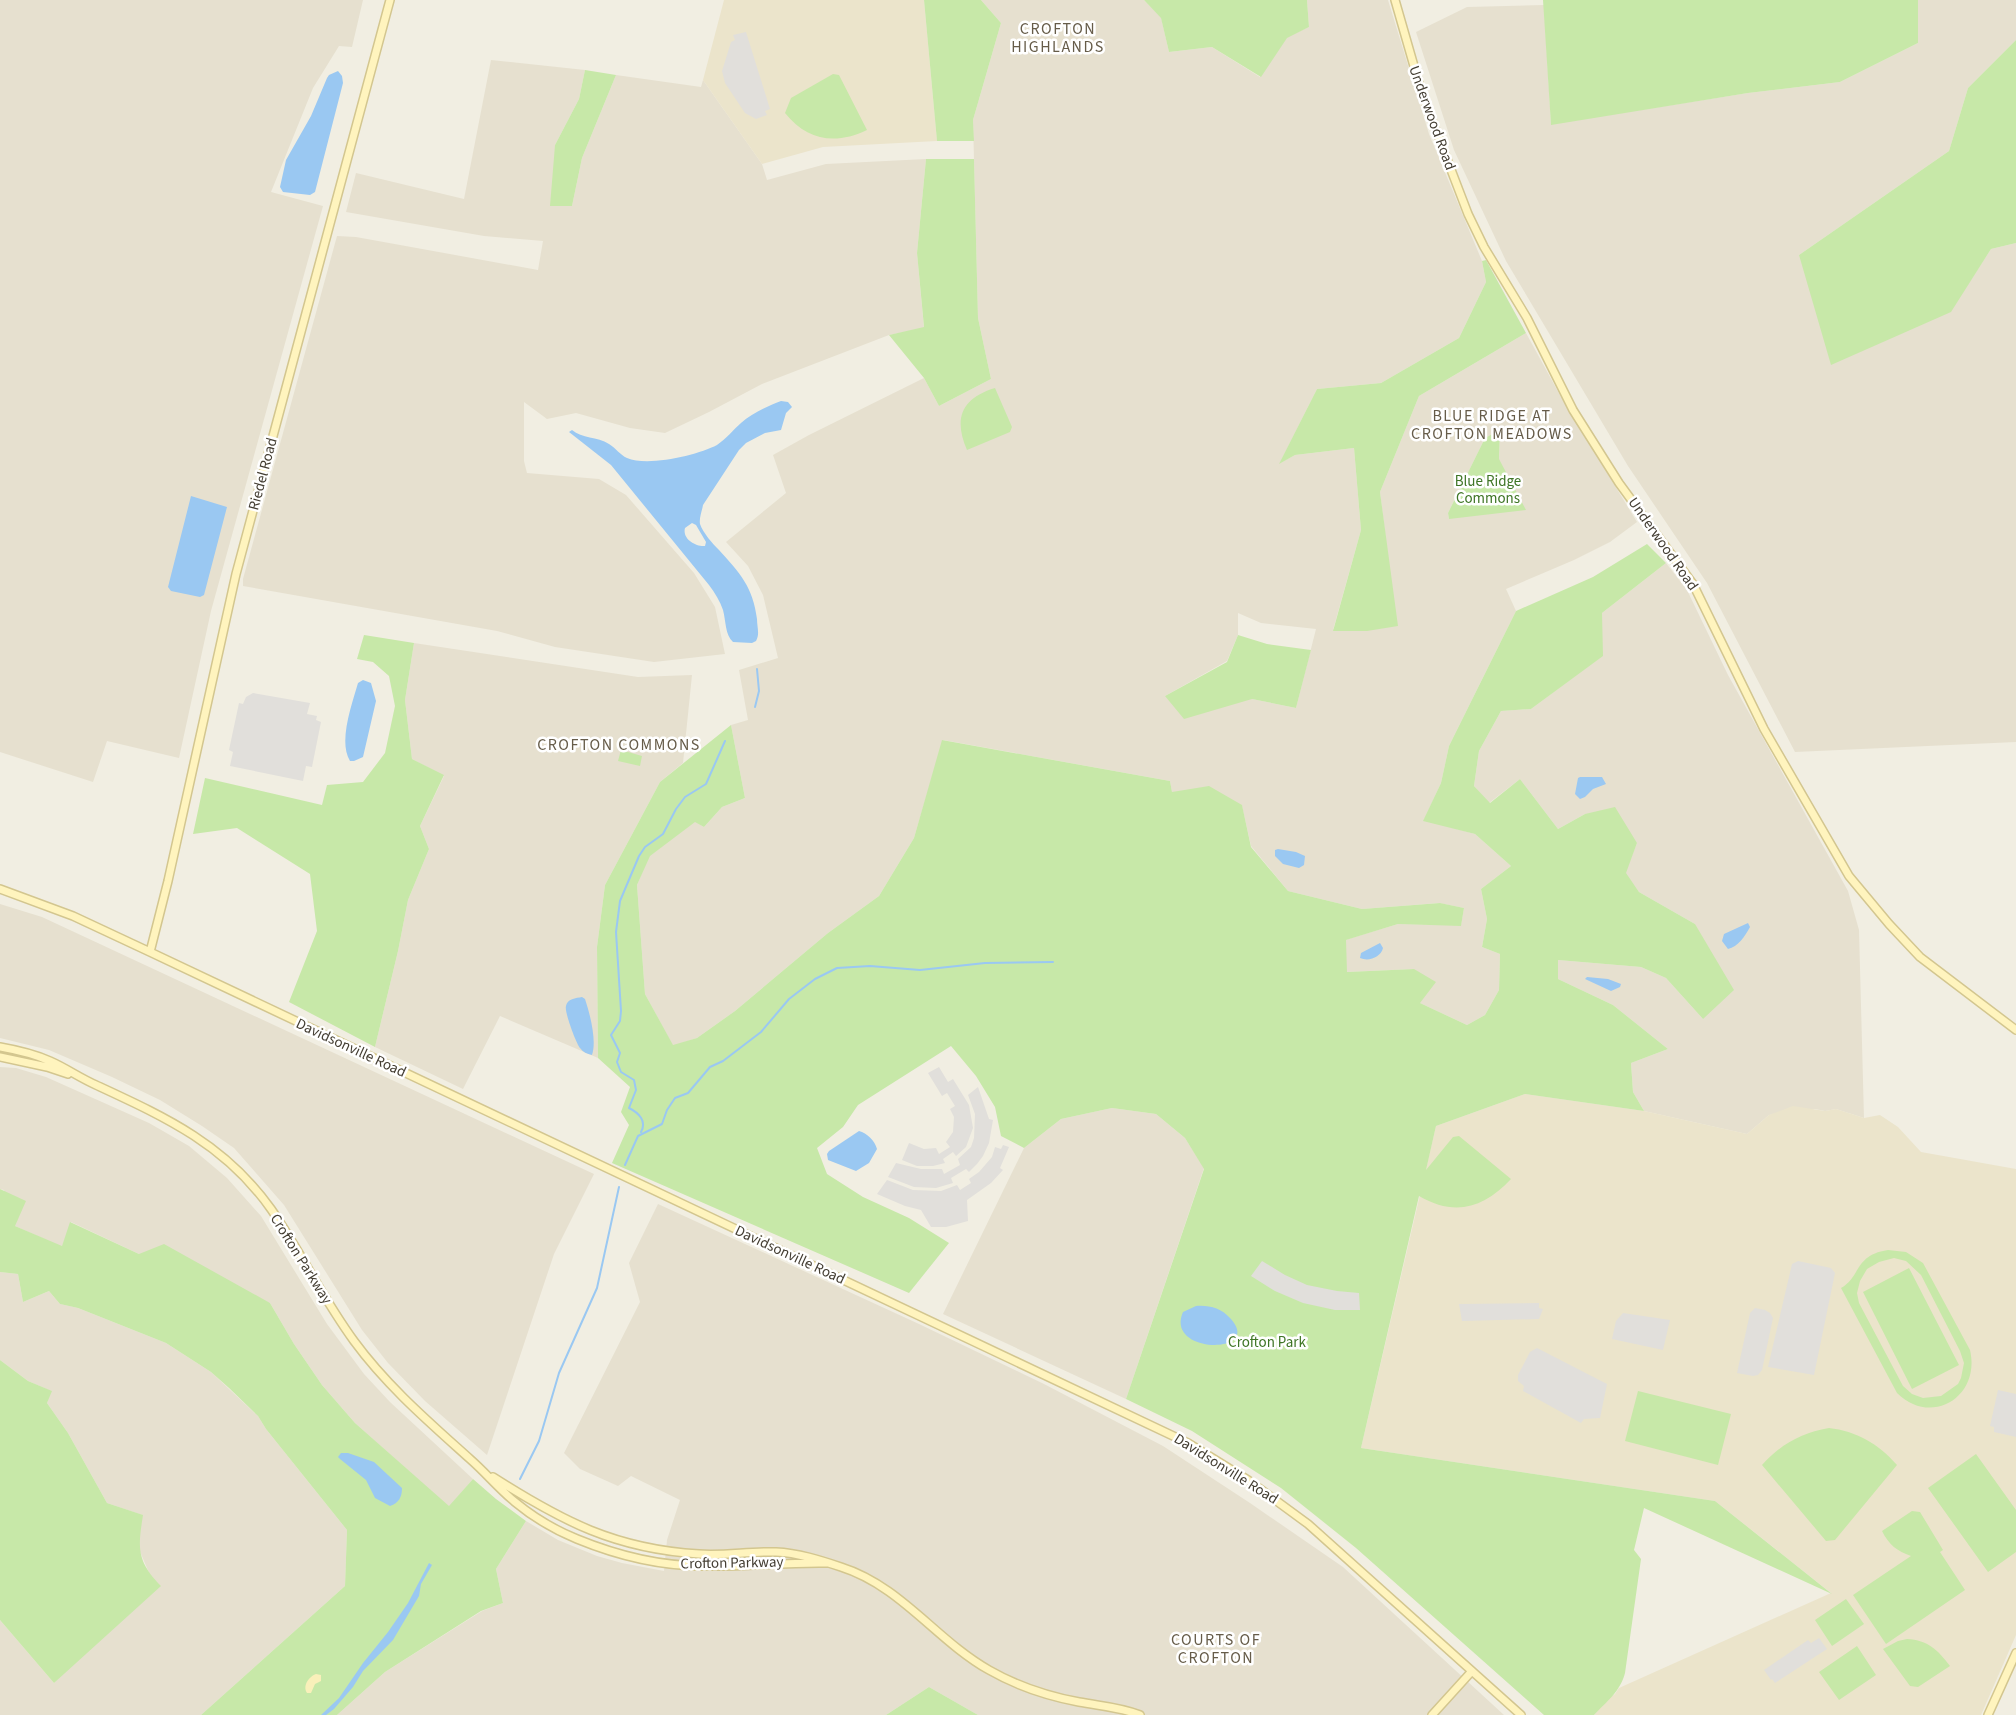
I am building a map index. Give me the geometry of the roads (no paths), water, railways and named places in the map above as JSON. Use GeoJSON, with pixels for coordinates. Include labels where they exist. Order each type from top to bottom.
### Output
{"type":"FeatureCollection","features":[{"type":"Feature","properties":{"kind":"street","name":"Riedel Road"},"geometry":{"type":"LineString","coordinates":[[150,952],[184,815],[236,574],[390,0]]}},
{"type":"Feature","properties":{"kind":"street","name":"Underwood Road"},"geometry":{"type":"LineString","coordinates":[[1395,0],[1422,94],[1468,214],[1484,247],[1527,318],[1573,410],[1619,483],[1693,584],[1764,729],[1849,876],[1871,904],[1920,957],[2016,1030]]}},
{"type":"Feature","properties":{"kind":"street","name":"Davidsonville Road"},"geometry":{"type":"LineString","coordinates":[[0,889],[73,916],[1188,1443],[1248,1480],[1308,1524],[1521,1715]]}},
{"type":"Feature","properties":{"kind":"street","name":"Crofton Parkway"},"geometry":{"type":"LineString","coordinates":[[0,1047],[50,1061],[177,1124],[204,1142],[236,1169],[270,1208],[338,1318],[375,1368],[398,1393],[517,1504],[544,1522],[579,1539],[623,1554],[666,1563],[700,1566],[828,1563]]}},
{"type":"Feature","properties":{"kind":"street","name":"Crofton Parkway"},"geometry":{"type":"LineString","coordinates":[[0,1057],[47,1067],[90,1082]]}},
{"type":"Feature","properties":{"kind":"street","name":"Crofton Parkway"},"geometry":{"type":"LineString","coordinates":[[484,1471],[567,1521],[626,1543],[701,1554],[777,1552],[802,1555],[857,1573],[902,1599],[962,1652],[990,1671],[1010,1681],[1053,1696],[1116,1707],[1140,1715]]}},
{"type":"Feature","properties":{"kind":"street"},"geometry":{"type":"LineString","coordinates":[[1989,1715],[2016,1653]]}},
{"type":"Feature","properties":{"kind":"street"},"geometry":{"type":"LineString","coordinates":[[1432,1715],[1472,1671]]}},
{"type":"Feature","properties":{"kind":"water"},"geometry":{"type":"Polygon","coordinates":[[[338,71],[343,83],[315,192],[310,195],[283,192],[280,187],[286,160],[311,116],[327,78],[338,71]]]}},
{"type":"Feature","properties":{"kind":"water"},"geometry":{"type":"Polygon","coordinates":[[[781,401],[788,402],[792,407],[786,413],[781,430],[765,433],[746,443],[739,450],[703,505],[700,517],[700,524],[706,535],[733,566],[749,589],[755,608],[758,630],[756,641],[752,643],[733,642],[727,632],[722,607],[709,585],[611,465],[569,432],[572,430],[580,435],[604,441],[627,458],[660,460],[698,453],[717,445],[745,419],[781,401]],[[692,523],[685,528],[686,536],[694,544],[705,546],[706,542],[696,525],[692,523]]]}},
{"type":"Feature","properties":{"kind":"water"},"geometry":{"type":"Polygon","coordinates":[[[191,496],[227,507],[204,595],[200,597],[171,591],[168,587],[191,496]]]}},
{"type":"Feature","properties":{"kind":"water"},"geometry":{"type":"Polygon","coordinates":[[[363,680],[371,683],[376,701],[363,757],[350,761],[345,744],[347,723],[358,683],[363,680]]]}},
{"type":"Feature","properties":{"kind":"water"},"geometry":{"type":"Polygon","coordinates":[[[1580,777],[1602,777],[1606,784],[1593,789],[1580,799],[1575,794],[1580,777]]]}},
{"type":"Feature","properties":{"kind":"water"},"geometry":{"type":"Polygon","coordinates":[[[1275,850],[1305,856],[1304,865],[1299,868],[1283,864],[1275,856],[1275,850]]]}},
{"type":"Feature","properties":{"kind":"water"},"geometry":{"type":"Polygon","coordinates":[[[1748,923],[1750,927],[1738,944],[1728,949],[1722,941],[1724,934],[1748,923]]]}},
{"type":"Feature","properties":{"kind":"water"},"geometry":{"type":"Polygon","coordinates":[[[1380,943],[1383,948],[1377,956],[1371,959],[1360,958],[1361,953],[1380,943]]]}},
{"type":"Feature","properties":{"kind":"water"},"geometry":{"type":"Polygon","coordinates":[[[1587,977],[1608,979],[1621,984],[1620,987],[1611,991],[1585,979],[1587,977]]]}},
{"type":"Feature","properties":{"kind":"water"},"geometry":{"type":"Polygon","coordinates":[[[582,997],[585,999],[592,1027],[594,1042],[592,1055],[584,1052],[578,1045],[566,1009],[570,1000],[582,997]]]}},
{"type":"Feature","properties":{"kind":"water"},"geometry":{"type":"Polygon","coordinates":[[[859,1131],[870,1138],[877,1149],[869,1163],[856,1171],[828,1160],[829,1151],[859,1131]]]}},
{"type":"Feature","properties":{"kind":"water"},"geometry":{"type":"Polygon","coordinates":[[[1196,1306],[1206,1306],[1223,1312],[1230,1318],[1237,1330],[1235,1339],[1226,1344],[1212,1345],[1199,1343],[1187,1336],[1181,1326],[1183,1312],[1196,1306]]]}},
{"type":"Feature","properties":{"kind":"water"},"geometry":{"type":"Polygon","coordinates":[[[341,1453],[348,1453],[374,1462],[402,1488],[398,1501],[390,1506],[375,1498],[366,1480],[338,1457],[341,1453]]]}},
{"type":"Feature","properties":{"kind":"water"},"geometry":{"type":"Polygon","coordinates":[[[429,1563],[432,1565],[421,1584],[419,1596],[393,1640],[363,1671],[334,1709],[326,1715],[321,1715],[339,1698],[388,1632],[408,1603],[429,1563]]]}},
{"type":"Feature","properties":{"kind":"waterway"},"geometry":{"type":"LineString","coordinates":[[755,707],[759,691],[757,669]]}},
{"type":"Feature","properties":{"kind":"waterway"},"geometry":{"type":"LineString","coordinates":[[641,1132],[643,1128],[641,1118],[629,1108],[636,1090],[634,1080],[621,1072],[617,1062],[620,1053],[611,1035],[620,1021],[621,1011],[616,932],[620,901],[639,856],[645,847],[663,834],[685,797],[706,784],[725,741]]}},
{"type":"Feature","properties":{"kind":"waterway"},"geometry":{"type":"LineString","coordinates":[[625,1165],[638,1136],[662,1124],[675,1098],[688,1093],[710,1067],[723,1061],[761,1032],[789,999],[815,979],[837,968],[870,966],[920,970],[985,963],[1053,962]]}},
{"type":"Feature","properties":{"kind":"waterway"},"geometry":{"type":"LineString","coordinates":[[520,1479],[539,1441],[559,1373],[597,1288],[619,1187]]}},
{"type":"Feature","properties":{"kind":"district","name":"CROFTON HIGHLANDS"},"geometry":{"type":"Point","coordinates":[1058,38]}},
{"type":"Feature","properties":{"kind":"district","name":"BLUE RIDGE AT CROFTON MEADOWS"},"geometry":{"type":"Point","coordinates":[1492,425]}},
{"type":"Feature","properties":{"kind":"district","name":"CROFTON COMMONS"},"geometry":{"type":"Point","coordinates":[619,745]}},
{"type":"Feature","properties":{"kind":"district","name":"COURTS OF CROFTON"},"geometry":{"type":"Point","coordinates":[1216,1649]}},
{"type":"Feature","properties":{"kind":"park label","name":"Blue Ridge Commons"},"geometry":{"type":"Point","coordinates":[1488,490]}},
{"type":"Feature","properties":{"kind":"park label","name":"Crofton Park"},"geometry":{"type":"Point","coordinates":[1267,1342]}}]}
